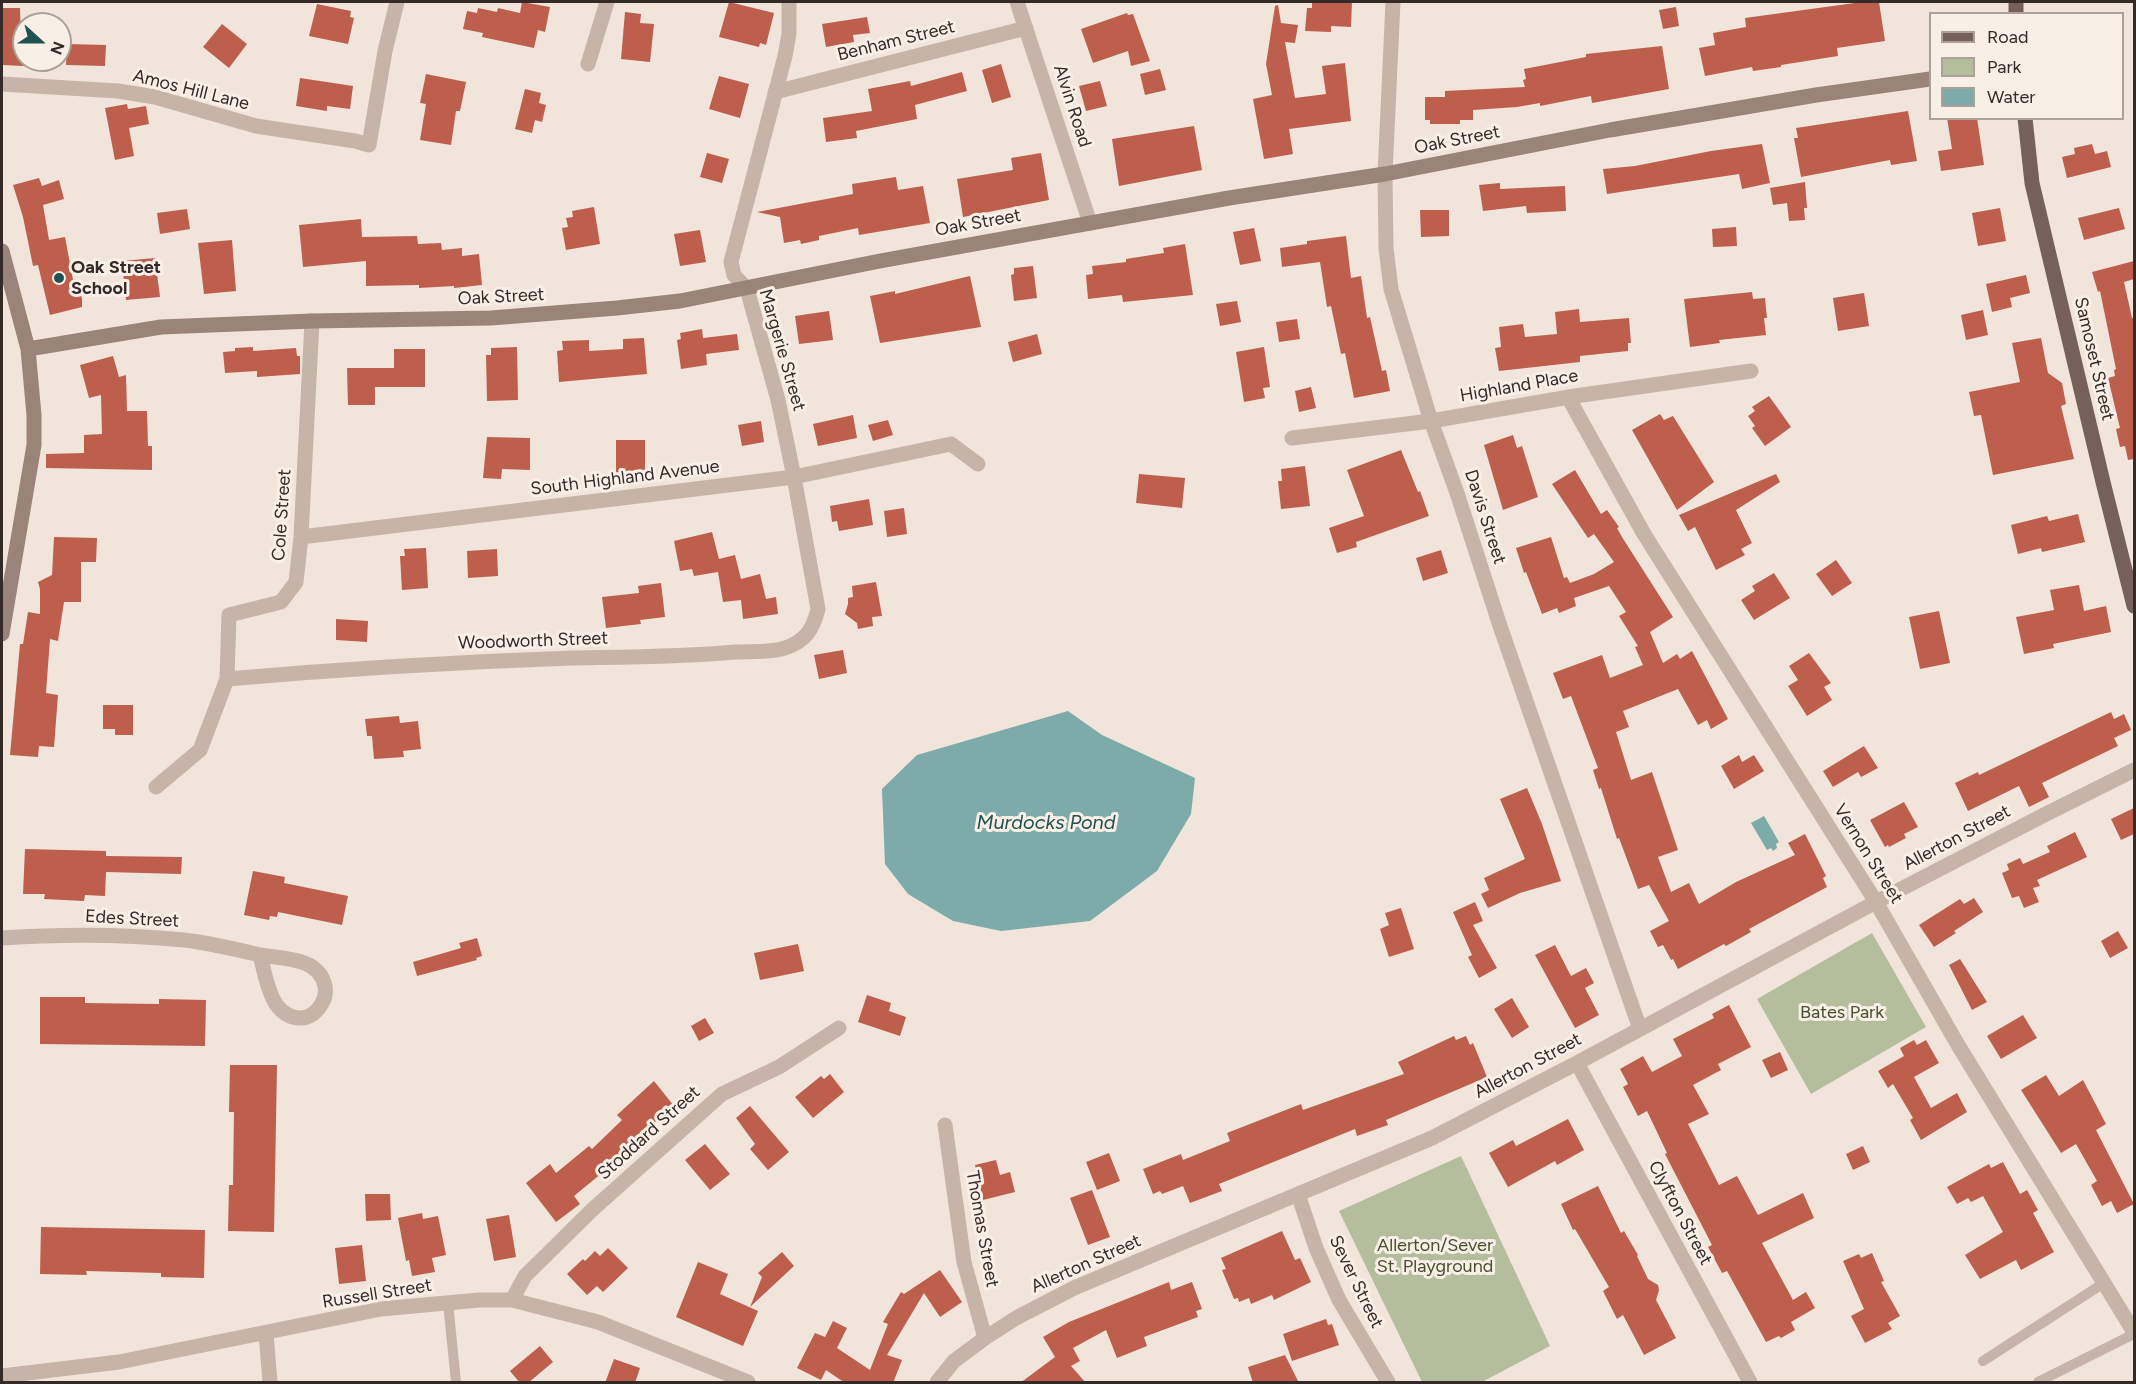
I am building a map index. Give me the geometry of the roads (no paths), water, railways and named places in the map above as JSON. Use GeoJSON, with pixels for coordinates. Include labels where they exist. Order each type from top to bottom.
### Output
{"type":"FeatureCollection","features":[{"type":"Feature","properties":{"kind":"main road","name":"Oak Street"},"geometry":{"type":"LineString","coordinates":[[28,349],[161,327],[554,314],[669,302],[747,289],[879,261],[1229,198],[1385,174],[1621,128],[1816,95],[1929,79]]}},
{"type":"Feature","properties":{"kind":"main road","name":"Samoset Street"},"geometry":{"type":"LineString","coordinates":[[2025,120],[2035,194],[2134,606]]}},
{"type":"Feature","properties":{"kind":"main road"},"geometry":{"type":"LineString","coordinates":[[2,251],[28,349],[34,415],[34,445],[2,634]]}},
{"type":"Feature","properties":{"kind":"street","name":"Amos Hill Lane"},"geometry":{"type":"LineString","coordinates":[[2,84],[108,91],[155,97],[256,126],[369,145],[385,51],[397,2]]}},
{"type":"Feature","properties":{"kind":"street"},"geometry":{"type":"LineString","coordinates":[[588,64],[607,2]]}},
{"type":"Feature","properties":{"kind":"street","name":"Margerie Street"},"geometry":{"type":"LineString","coordinates":[[789,2],[789,34],[731,262],[734,275],[747,289],[778,400],[818,609]]}},
{"type":"Feature","properties":{"kind":"street","name":"Alvin Road"},"geometry":{"type":"LineString","coordinates":[[1017,2],[1090,223]]}},
{"type":"Feature","properties":{"kind":"street","name":"Davis Street"},"geometry":{"type":"LineString","coordinates":[[1393,2],[1385,174],[1386,248],[1391,289],[1431,421],[1640,1029]]}},
{"type":"Feature","properties":{"kind":"street","name":"Benham Street"},"geometry":{"type":"LineString","coordinates":[[775,92],[1026,28]]}},
{"type":"Feature","properties":{"kind":"street","name":"Cole Street"},"geometry":{"type":"LineString","coordinates":[[156,787],[200,750],[227,679],[229,615],[281,602],[296,582],[302,537],[312,321]]}},
{"type":"Feature","properties":{"kind":"street","name":"Highland Place"},"geometry":{"type":"LineString","coordinates":[[1292,438],[1431,421],[1568,397],[1751,371]]}},
{"type":"Feature","properties":{"kind":"street","name":"Vernon Street"},"geometry":{"type":"LineString","coordinates":[[1568,397],[1644,534],[1876,902],[1958,1045],[2134,1333]]}},
{"type":"Feature","properties":{"kind":"street","name":"South Highland Avenue"},"geometry":{"type":"LineString","coordinates":[[302,537],[794,477],[951,444],[978,464]]}},
{"type":"Feature","properties":{"kind":"street","name":"Woodworth Street"},"geometry":{"type":"LineString","coordinates":[[227,679],[368,667],[561,659],[686,657],[783,649],[800,642],[807,635],[813,626],[818,609]]}},
{"type":"Feature","properties":{"kind":"street","name":"Allerton Street"},"geometry":{"type":"LineString","coordinates":[[937,1383],[954,1361],[985,1338],[1016,1318],[1074,1288],[1432,1138],[1577,1063],[1876,902],[2134,770]]}},
{"type":"Feature","properties":{"kind":"street","name":"Edes Street"},"geometry":{"type":"LineString","coordinates":[[2,938],[66,935],[146,937],[211,944],[306,963],[321,974],[326,989],[325,997],[313,1014],[305,1018],[297,1018],[280,1011],[275,1004],[260,955]]}},
{"type":"Feature","properties":{"kind":"street","name":"Stoddard Street"},"geometry":{"type":"LineString","coordinates":[[512,1300],[525,1276],[593,1209],[722,1094],[779,1067],[839,1028]]}},
{"type":"Feature","properties":{"kind":"street","name":"Clyfton Street"},"geometry":{"type":"LineString","coordinates":[[1577,1063],[1750,1383]]}},
{"type":"Feature","properties":{"kind":"street","name":"Thomas Street"},"geometry":{"type":"LineString","coordinates":[[945,1125],[964,1262],[985,1338]]}},
{"type":"Feature","properties":{"kind":"street","name":"Sever Street"},"geometry":{"type":"LineString","coordinates":[[1298,1194],[1316,1248],[1339,1300],[1388,1383]]}},
{"type":"Feature","properties":{"kind":"street","name":"Russell Street"},"geometry":{"type":"LineString","coordinates":[[2,1376],[119,1362],[381,1310],[479,1300],[512,1300],[598,1322],[748,1383]]}},
{"type":"Feature","properties":{"kind":"street"},"geometry":{"type":"LineString","coordinates":[[266,1333],[270,1383]]}},
{"type":"Feature","properties":{"kind":"lane"},"geometry":{"type":"LineString","coordinates":[[1983,1361],[2104,1282]]}},
{"type":"Feature","properties":{"kind":"lane"},"geometry":{"type":"LineString","coordinates":[[448,1303],[456,1383]]}},
{"type":"Feature","properties":{"kind":"lane"},"geometry":{"type":"LineString","coordinates":[[2038,1383],[2134,1333]]}},
{"type":"Feature","properties":{"kind":"water","name":"Murdocks Pond"},"geometry":{"type":"Polygon","coordinates":[[[1068,711],[1102,735],[1195,778],[1191,814],[1157,871],[1090,921],[1001,931],[953,921],[908,894],[885,864],[882,789],[917,755],[1068,711]]]}},
{"type":"Feature","properties":{"kind":"water"},"geometry":{"type":"Polygon","coordinates":[[[1764,816],[1779,842],[1773,851],[1771,848],[1767,850],[1751,823],[1764,816]]]}},
{"type":"Feature","properties":{"kind":"place","name":"Oak Street School"},"geometry":{"type":"Point","coordinates":[59,278]}},
{"type":"Feature","properties":{"kind":"park label","name":"Bates Park"},"geometry":{"type":"Point","coordinates":[1842,1013]}},
{"type":"Feature","properties":{"kind":"park label","name":"Allerton/Sever St. Playground"},"geometry":{"type":"Point","coordinates":[1435,1256]}}]}
